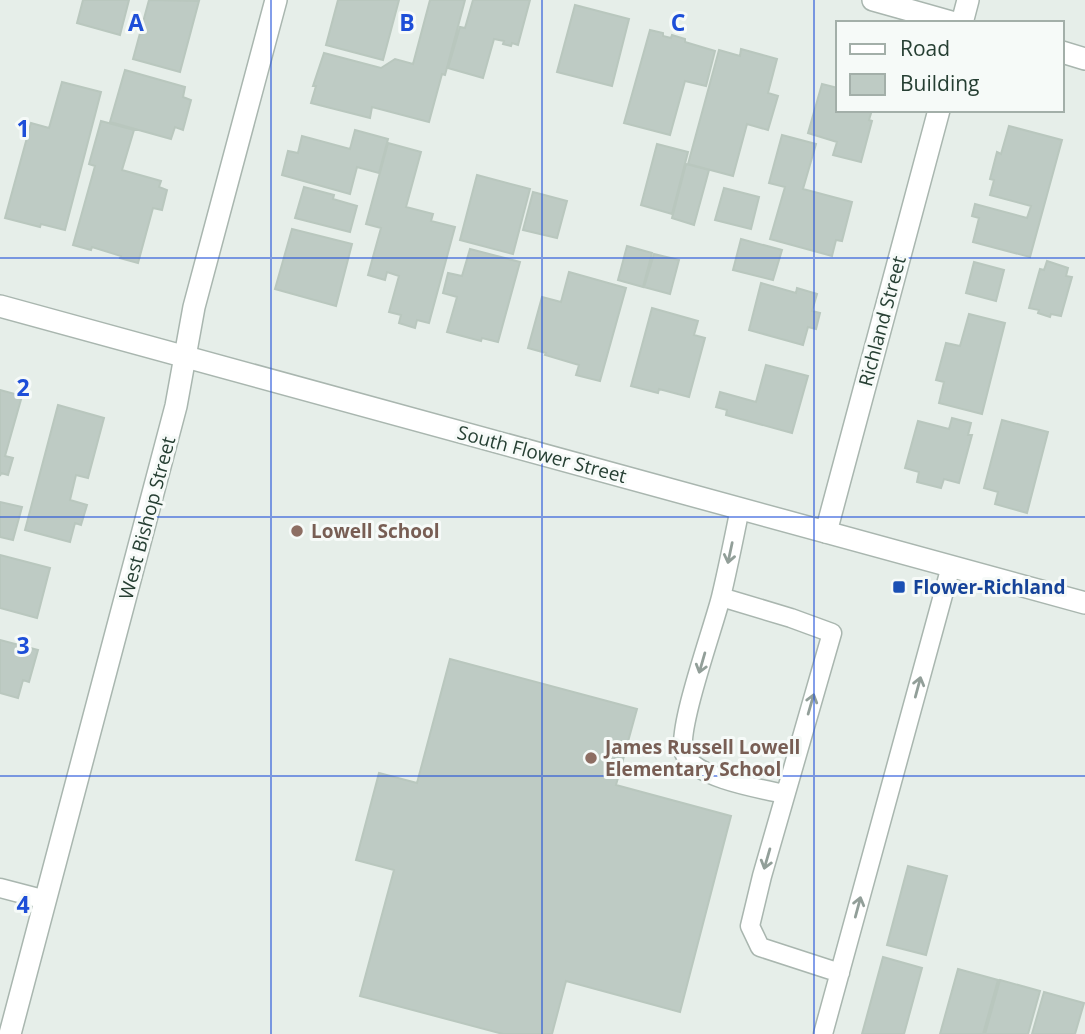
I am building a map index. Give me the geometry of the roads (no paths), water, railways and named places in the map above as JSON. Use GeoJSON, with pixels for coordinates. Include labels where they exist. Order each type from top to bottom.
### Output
{"type":"FeatureCollection","features":[{"type":"Feature","properties":{"kind":"street","name":"West Bishop Street"},"geometry":{"type":"LineString","coordinates":[[10,1034],[176,406],[194,307],[276,0]]}},
{"type":"Feature","properties":{"kind":"street"},"geometry":{"type":"LineString","coordinates":[[873,0],[948,21]]}},
{"type":"Feature","properties":{"kind":"street"},"geometry":{"type":"LineString","coordinates":[[963,21],[968,0]]}},
{"type":"Feature","properties":{"kind":"street"},"geometry":{"type":"LineString","coordinates":[[1064,53],[1085,59]]}},
{"type":"Feature","properties":{"kind":"street","name":"Richland Street"},"geometry":{"type":"LineString","coordinates":[[826,532],[938,112]]}},
{"type":"Feature","properties":{"kind":"street","name":"South Flower Street"},"geometry":{"type":"LineString","coordinates":[[0,306],[1085,603]]}},
{"type":"Feature","properties":{"kind":"lane"},"geometry":{"type":"LineString","coordinates":[[740,508],[721,597],[689,708],[683,737],[684,754],[698,769],[741,785],[785,794]]}},
{"type":"Feature","properties":{"kind":"lane"},"geometry":{"type":"LineString","coordinates":[[823,1034],[951,566]]}},
{"type":"Feature","properties":{"kind":"lane"},"geometry":{"type":"LineString","coordinates":[[721,597],[832,633],[750,926],[760,947],[840,973]]}},
{"type":"Feature","properties":{"kind":"lane"},"geometry":{"type":"LineString","coordinates":[[0,888],[46,900]]}},
{"type":"Feature","properties":{"kind":"place","name":"Lowell School"},"geometry":{"type":"Point","coordinates":[297,531]}},
{"type":"Feature","properties":{"kind":"place","name":"Flower-Richland"},"geometry":{"type":"Point","coordinates":[899,587]}},
{"type":"Feature","properties":{"kind":"place","name":"James Russell Lowell Elementary School"},"geometry":{"type":"Point","coordinates":[591,758]}}]}
